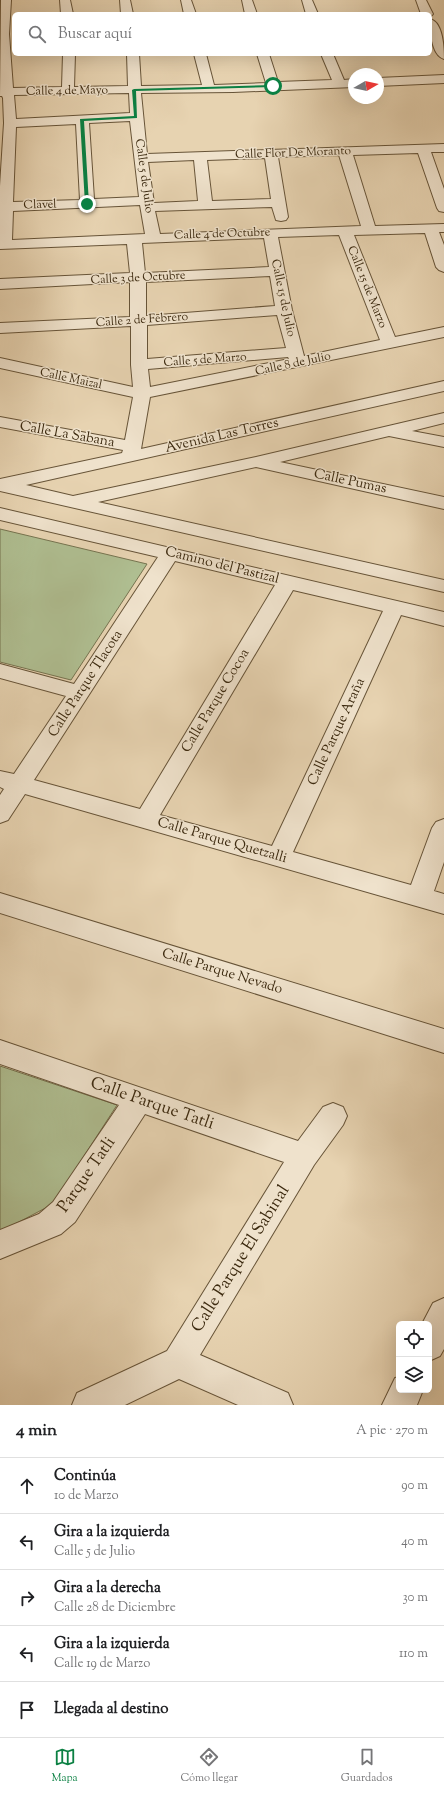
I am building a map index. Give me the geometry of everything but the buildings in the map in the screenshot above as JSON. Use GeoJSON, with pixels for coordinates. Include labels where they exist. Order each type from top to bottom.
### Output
{"type":"FeatureCollection","features":[{"type":"Feature","properties":{"kind":"street"},"geometry":{"type":"LineString","coordinates":[[2,245],[7,207],[10,123],[9,98],[3,92],[6,0]]}},
{"type":"Feature","properties":{"kind":"street"},"geometry":{"type":"LineString","coordinates":[[65,0],[67,12]]}},
{"type":"Feature","properties":{"kind":"street"},"geometry":{"type":"LineString","coordinates":[[125,0],[127,12]]}},
{"type":"Feature","properties":{"kind":"street"},"geometry":{"type":"LineString","coordinates":[[186,0],[189,12]]}},
{"type":"Feature","properties":{"kind":"street"},"geometry":{"type":"LineString","coordinates":[[247,0],[250,12]]}},
{"type":"Feature","properties":{"kind":"street"},"geometry":{"type":"LineString","coordinates":[[307,0],[311,12]]}},
{"type":"Feature","properties":{"kind":"street"},"geometry":{"type":"LineString","coordinates":[[420,0],[425,12]]}},
{"type":"Feature","properties":{"kind":"street"},"geometry":{"type":"LineString","coordinates":[[436,29],[444,55]]}},
{"type":"Feature","properties":{"kind":"street"},"geometry":{"type":"LineString","coordinates":[[68,91],[69,56]]}},
{"type":"Feature","properties":{"kind":"street","name":"Calle 5 de Julio"},"geometry":{"type":"LineString","coordinates":[[133,56],[136,117],[147,204],[153,237]]}},
{"type":"Feature","properties":{"kind":"street"},"geometry":{"type":"LineString","coordinates":[[201,56],[209,88]]}},
{"type":"Feature","properties":{"kind":"street"},"geometry":{"type":"LineString","coordinates":[[264,56],[273,86]]}},
{"type":"Feature","properties":{"kind":"street"},"geometry":{"type":"LineString","coordinates":[[328,56],[339,83]]}},
{"type":"Feature","properties":{"kind":"street"},"geometry":{"type":"LineString","coordinates":[[384,82],[444,79]]}},
{"type":"Feature","properties":{"kind":"street","name":"Calle 4 de Mayo"},"geometry":{"type":"LineString","coordinates":[[3,92],[134,90],[348,83]]}},
{"type":"Feature","properties":{"kind":"street"},"geometry":{"type":"LineString","coordinates":[[10,123],[136,117]]}},
{"type":"Feature","properties":{"kind":"street"},"geometry":{"type":"LineString","coordinates":[[82,120],[87,204]]}},
{"type":"Feature","properties":{"kind":"street","name":"Calle Flor De Moranto"},"geometry":{"type":"LineString","coordinates":[[141,158],[444,148]]}},
{"type":"Feature","properties":{"kind":"street"},"geometry":{"type":"LineString","coordinates":[[423,149],[444,208]]}},
{"type":"Feature","properties":{"kind":"street","name":"Calle 15 de Marzo"},"geometry":{"type":"LineString","coordinates":[[346,152],[369,230]]}},
{"type":"Feature","properties":{"kind":"street","name":"Calle 15 de Julio"},"geometry":{"type":"LineString","coordinates":[[272,154],[279,203],[276,232],[277,271],[284,310],[297,358]]}},
{"type":"Feature","properties":{"kind":"street"},"geometry":{"type":"LineString","coordinates":[[200,157],[205,204]]}},
{"type":"Feature","properties":{"kind":"street","name":"Clavel"},"geometry":{"type":"LineString","coordinates":[[7,207],[87,204],[279,203]]}},
{"type":"Feature","properties":{"kind":"street"},"geometry":{"type":"LineString","coordinates":[[437,229],[444,267]]}},
{"type":"Feature","properties":{"kind":"street","name":"Calle 4 de Octubre"},"geometry":{"type":"LineString","coordinates":[[2,245],[276,232],[437,229]]}},
{"type":"Feature","properties":{"kind":"street","name":"Calle 15 de Marzo"},"geometry":{"type":"LineString","coordinates":[[345,231],[389,343]]}},
{"type":"Feature","properties":{"kind":"street"},"geometry":{"type":"LineString","coordinates":[[131,452],[142,394],[139,365],[138,278],[134,238]]}},
{"type":"Feature","properties":{"kind":"street","name":"Calle 3 de Octubre"},"geometry":{"type":"LineString","coordinates":[[0,284],[277,271]]}},
{"type":"Feature","properties":{"kind":"street","name":"Calle 2 de Febrero"},"geometry":{"type":"LineString","coordinates":[[0,328],[138,321],[284,310]]}},
{"type":"Feature","properties":{"kind":"street","name":"Calle 8 de Julio"},"geometry":{"type":"LineString","coordinates":[[142,394],[297,358],[389,343],[444,332]]}},
{"type":"Feature","properties":{"kind":"street","name":"Calle 5 de Marzo"},"geometry":{"type":"LineString","coordinates":[[139,365],[297,358]]}},
{"type":"Feature","properties":{"kind":"street","name":"Calle Maizal"},"geometry":{"type":"LineString","coordinates":[[0,363],[142,394]]}},
{"type":"Feature","properties":{"kind":"street","name":"Avenida Las Torres"},"geometry":{"type":"LineString","coordinates":[[1,485],[131,452],[444,386]]}},
{"type":"Feature","properties":{"kind":"street"},"geometry":{"type":"LineString","coordinates":[[6,515],[256,462],[444,418]]}},
{"type":"Feature","properties":{"kind":"street","name":"Calle La Sabana"},"geometry":{"type":"LineString","coordinates":[[0,422],[131,452]]}},
{"type":"Feature","properties":{"kind":"street"},"geometry":{"type":"LineString","coordinates":[[389,431],[444,442]]}},
{"type":"Feature","properties":{"kind":"street","name":"Calle Pumas"},"geometry":{"type":"LineString","coordinates":[[256,462],[444,503]]}},
{"type":"Feature","properties":{"kind":"street","name":"Camino del Pastizal"},"geometry":{"type":"LineString","coordinates":[[1,485],[444,586]]}},
{"type":"Feature","properties":{"kind":"street","name":"Camino del Pastizal"},"geometry":{"type":"LineString","coordinates":[[6,515],[444,618]]}},
{"type":"Feature","properties":{"kind":"street","name":"Calle Parque Tlacota"},"geometry":{"type":"LineString","coordinates":[[0,814],[10,782],[80,693],[170,554]]}},
{"type":"Feature","properties":{"kind":"street","name":"Calle Parque Cocoa"},"geometry":{"type":"LineString","coordinates":[[146,819],[286,582]]}},
{"type":"Feature","properties":{"kind":"street","name":"Calle Parque Araña"},"geometry":{"type":"LineString","coordinates":[[279,856],[395,607]]}},
{"type":"Feature","properties":{"kind":"street"},"geometry":{"type":"LineString","coordinates":[[0,671],[80,693]]}},
{"type":"Feature","properties":{"kind":"street","name":"Calle Parque Quetzalli"},"geometry":{"type":"LineString","coordinates":[[10,782],[279,856],[444,904]]}},
{"type":"Feature","properties":{"kind":"street"},"geometry":{"type":"LineString","coordinates":[[419,897],[444,828]]}},
{"type":"Feature","properties":{"kind":"street","name":"Calle Parque Nevado"},"geometry":{"type":"LineString","coordinates":[[0,903],[444,1041]]}},
{"type":"Feature","properties":{"kind":"street","name":"Calle Parque Tatli"},"geometry":{"type":"LineString","coordinates":[[0,1052],[304,1156]]}},
{"type":"Feature","properties":{"kind":"street","name":"Parque Tatli"},"geometry":{"type":"LineString","coordinates":[[0,1245],[50,1224],[64,1212],[139,1099]]}},
{"type":"Feature","properties":{"kind":"street","name":"Calle Parque El Sabinal"},"geometry":{"type":"LineString","coordinates":[[178,1362],[304,1156],[333,1116]]}},
{"type":"Feature","properties":{"kind":"street"},"geometry":{"type":"LineString","coordinates":[[432,1338],[444,1314]]}},
{"type":"Feature","properties":{"kind":"street"},"geometry":{"type":"LineString","coordinates":[[89,1405],[178,1362],[276,1405]]}},
{"type":"Feature","properties":{"kind":"street"},"geometry":{"type":"LineString","coordinates":[[399,1405],[405,1393]]}},
{"type":"Feature","properties":{"kind":"green space"},"geometry":{"type":"Polygon","coordinates":[[[0,529],[147,564],[71,680],[0,662],[0,529]]]}},
{"type":"Feature","properties":{"kind":"green space"},"geometry":{"type":"Polygon","coordinates":[[[0,1066],[117,1105],[53,1204],[0,1232],[0,1066]]]}},
{"type":"Feature","properties":{"kind":"route"},"geometry":{"type":"LineString","coordinates":[[87,204],[82,120],[136,117],[134,90],[273,86]]}}]}
